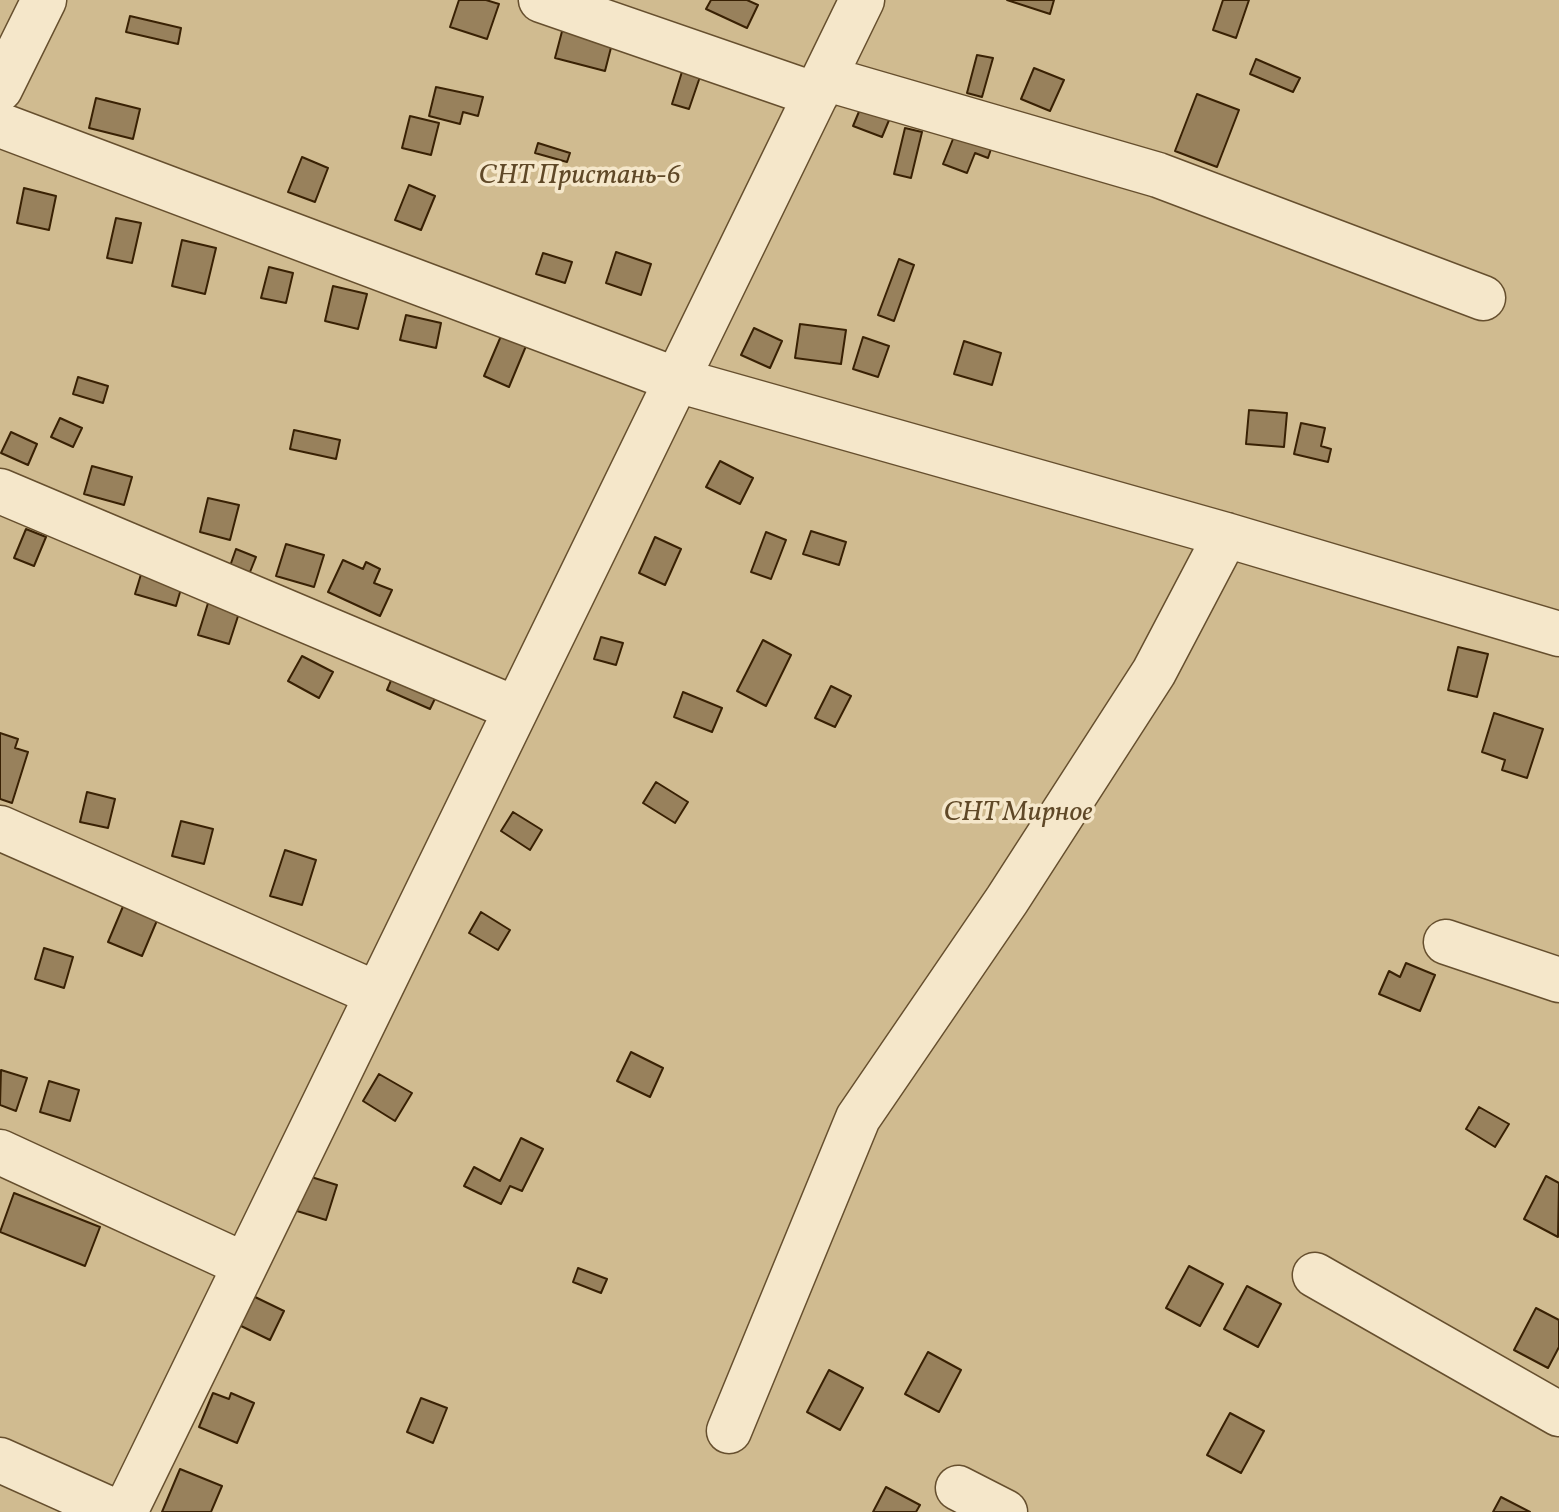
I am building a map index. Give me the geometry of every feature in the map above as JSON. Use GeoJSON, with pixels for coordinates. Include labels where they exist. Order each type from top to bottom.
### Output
{"type":"FeatureCollection","features":[{"type":"Feature","properties":{"kind":"street"},"geometry":{"type":"LineString","coordinates":[[0,89],[44,0]]}},
{"type":"Feature","properties":{"kind":"street"},"geometry":{"type":"LineString","coordinates":[[541,0],[820,86],[1158,175],[1483,298]]}},
{"type":"Feature","properties":{"kind":"street"},"geometry":{"type":"LineString","coordinates":[[125,1512],[862,0]]}},
{"type":"Feature","properties":{"kind":"street"},"geometry":{"type":"LineString","coordinates":[[0,125],[677,380],[1226,535],[1559,634]]}},
{"type":"Feature","properties":{"kind":"street"},"geometry":{"type":"LineString","coordinates":[[0,491],[516,709]]}},
{"type":"Feature","properties":{"kind":"street"},"geometry":{"type":"LineString","coordinates":[[729,1431],[858,1118],[1007,900],[1154,672],[1226,535]]}},
{"type":"Feature","properties":{"kind":"street"},"geometry":{"type":"LineString","coordinates":[[0,828],[377,994]]}},
{"type":"Feature","properties":{"kind":"street"},"geometry":{"type":"LineString","coordinates":[[1446,942],[1559,980]]}},
{"type":"Feature","properties":{"kind":"street"},"geometry":{"type":"LineString","coordinates":[[0,1152],[245,1265]]}},
{"type":"Feature","properties":{"kind":"street"},"geometry":{"type":"LineString","coordinates":[[1315,1275],[1559,1414]]}},
{"type":"Feature","properties":{"kind":"street"},"geometry":{"type":"LineString","coordinates":[[0,1460],[116,1512]]}},
{"type":"Feature","properties":{"kind":"street"},"geometry":{"type":"LineString","coordinates":[[958,1488],[1005,1512]]}},
{"type":"Feature","properties":{"kind":"green space","name":"СНТ Мирное"},"geometry":{"type":"Polygon","coordinates":[[[0,0],[1559,0],[1559,1512],[0,1512],[0,0]]]}},
{"type":"Feature","properties":{"kind":"building"},"geometry":{"type":"Polygon","coordinates":[[[459,0],[486,0],[499,4],[487,39],[450,27],[459,0]]]}},
{"type":"Feature","properties":{"kind":"building"},"geometry":{"type":"Polygon","coordinates":[[[711,0],[747,0],[758,5],[747,28],[706,9],[711,0]]]}},
{"type":"Feature","properties":{"kind":"building"},"geometry":{"type":"Polygon","coordinates":[[[1007,0],[1054,0],[1050,14],[1007,0]]]}},
{"type":"Feature","properties":{"kind":"building"},"geometry":{"type":"Polygon","coordinates":[[[1223,0],[1249,0],[1236,38],[1213,30],[1223,0]]]}},
{"type":"Feature","properties":{"kind":"building"},"geometry":{"type":"Polygon","coordinates":[[[130,16],[181,28],[178,44],[126,32],[130,16]]]}},
{"type":"Feature","properties":{"kind":"building"},"geometry":{"type":"Polygon","coordinates":[[[565,20],[615,32],[605,71],[555,58],[565,20]]]}},
{"type":"Feature","properties":{"kind":"building"},"geometry":{"type":"Polygon","coordinates":[[[977,55],[993,58],[982,97],[967,93],[977,55]]]}},
{"type":"Feature","properties":{"kind":"building"},"geometry":{"type":"Polygon","coordinates":[[[1256,59],[1300,78],[1293,92],[1250,74],[1256,59]]]}},
{"type":"Feature","properties":{"kind":"building"},"geometry":{"type":"Polygon","coordinates":[[[685,62],[703,68],[689,109],[672,104],[685,62]]]}},
{"type":"Feature","properties":{"kind":"building"},"geometry":{"type":"Polygon","coordinates":[[[1034,68],[1064,80],[1050,111],[1021,99],[1034,68]]]}},
{"type":"Feature","properties":{"kind":"building"},"geometry":{"type":"Polygon","coordinates":[[[436,87],[483,97],[478,116],[463,112],[460,124],[429,116],[436,87]]]}},
{"type":"Feature","properties":{"kind":"building"},"geometry":{"type":"Polygon","coordinates":[[[1197,94],[1239,110],[1217,167],[1175,151],[1197,94]]]}},
{"type":"Feature","properties":{"kind":"building"},"geometry":{"type":"Polygon","coordinates":[[[96,98],[140,109],[133,139],[89,128],[96,98]]]}},
{"type":"Feature","properties":{"kind":"building"},"geometry":{"type":"Polygon","coordinates":[[[863,102],[892,113],[882,137],[853,126],[863,102]]]}},
{"type":"Feature","properties":{"kind":"building"},"geometry":{"type":"Polygon","coordinates":[[[410,116],[439,123],[431,155],[402,148],[410,116]]]}},
{"type":"Feature","properties":{"kind":"building"},"geometry":{"type":"Polygon","coordinates":[[[905,128],[922,132],[911,178],[894,174],[905,128]]]}},
{"type":"Feature","properties":{"kind":"building"},"geometry":{"type":"Polygon","coordinates":[[[955,134],[991,149],[988,158],[975,153],[967,173],[943,164],[955,134]]]}},
{"type":"Feature","properties":{"kind":"building"},"geometry":{"type":"Polygon","coordinates":[[[538,143],[570,153],[567,162],[535,153],[538,143]]]}},
{"type":"Feature","properties":{"kind":"building"},"geometry":{"type":"Polygon","coordinates":[[[302,157],[328,168],[315,202],[288,192],[302,157]]]}},
{"type":"Feature","properties":{"kind":"building"},"geometry":{"type":"Polygon","coordinates":[[[409,185],[435,196],[421,230],[395,220],[409,185]]]}},
{"type":"Feature","properties":{"kind":"building"},"geometry":{"type":"Polygon","coordinates":[[[24,188],[56,196],[49,230],[17,223],[24,188]]]}},
{"type":"Feature","properties":{"kind":"building"},"geometry":{"type":"Polygon","coordinates":[[[116,218],[141,223],[132,263],[107,258],[116,218]]]}},
{"type":"Feature","properties":{"kind":"building"},"geometry":{"type":"Polygon","coordinates":[[[182,240],[216,248],[205,294],[172,286],[182,240]]]}},
{"type":"Feature","properties":{"kind":"building"},"geometry":{"type":"Polygon","coordinates":[[[616,252],[651,264],[641,295],[606,283],[616,252]]]}},
{"type":"Feature","properties":{"kind":"building"},"geometry":{"type":"Polygon","coordinates":[[[543,253],[572,262],[565,283],[536,274],[543,253]]]}},
{"type":"Feature","properties":{"kind":"building"},"geometry":{"type":"Polygon","coordinates":[[[899,259],[914,265],[894,321],[878,315],[899,259]]]}},
{"type":"Feature","properties":{"kind":"building"},"geometry":{"type":"Polygon","coordinates":[[[269,267],[293,273],[286,303],[261,298],[269,267]]]}},
{"type":"Feature","properties":{"kind":"building"},"geometry":{"type":"Polygon","coordinates":[[[333,286],[367,294],[358,329],[325,321],[333,286]]]}},
{"type":"Feature","properties":{"kind":"building"},"geometry":{"type":"Polygon","coordinates":[[[406,315],[441,323],[436,348],[400,340],[406,315]]]}},
{"type":"Feature","properties":{"kind":"building"},"geometry":{"type":"Polygon","coordinates":[[[800,324],[846,330],[841,364],[795,358],[800,324]]]}},
{"type":"Feature","properties":{"kind":"building"},"geometry":{"type":"Polygon","coordinates":[[[754,328],[782,341],[770,368],[741,355],[754,328]]]}},
{"type":"Feature","properties":{"kind":"building"},"geometry":{"type":"Polygon","coordinates":[[[501,336],[526,346],[509,387],[484,376],[501,336]]]}},
{"type":"Feature","properties":{"kind":"building"},"geometry":{"type":"Polygon","coordinates":[[[863,337],[889,346],[878,377],[853,369],[863,337]]]}},
{"type":"Feature","properties":{"kind":"building"},"geometry":{"type":"Polygon","coordinates":[[[964,341],[1001,353],[992,385],[954,374],[964,341]]]}},
{"type":"Feature","properties":{"kind":"building"},"geometry":{"type":"Polygon","coordinates":[[[78,377],[108,386],[103,403],[73,394],[78,377]]]}},
{"type":"Feature","properties":{"kind":"building"},"geometry":{"type":"Polygon","coordinates":[[[1249,410],[1287,413],[1284,447],[1246,444],[1249,410]]]}},
{"type":"Feature","properties":{"kind":"building"},"geometry":{"type":"Polygon","coordinates":[[[60,418],[82,428],[73,447],[51,437],[60,418]]]}},
{"type":"Feature","properties":{"kind":"building"},"geometry":{"type":"Polygon","coordinates":[[[1301,423],[1325,428],[1321,446],[1331,449],[1328,462],[1294,454],[1301,423]]]}},
{"type":"Feature","properties":{"kind":"building"},"geometry":{"type":"Polygon","coordinates":[[[294,430],[340,440],[336,459],[290,449],[294,430]]]}},
{"type":"Feature","properties":{"kind":"building"},"geometry":{"type":"Polygon","coordinates":[[[11,432],[37,444],[28,465],[1,453],[11,432]]]}},
{"type":"Feature","properties":{"kind":"building"},"geometry":{"type":"Polygon","coordinates":[[[720,461],[753,478],[740,504],[706,487],[720,461]]]}},
{"type":"Feature","properties":{"kind":"building"},"geometry":{"type":"Polygon","coordinates":[[[92,466],[132,477],[124,505],[84,494],[92,466]]]}},
{"type":"Feature","properties":{"kind":"building"},"geometry":{"type":"Polygon","coordinates":[[[208,498],[239,505],[230,540],[200,532],[208,498]]]}},
{"type":"Feature","properties":{"kind":"building"},"geometry":{"type":"Polygon","coordinates":[[[26,529],[46,537],[34,566],[14,558],[26,529]]]}},
{"type":"Feature","properties":{"kind":"building"},"geometry":{"type":"Polygon","coordinates":[[[811,531],[846,542],[839,565],[803,554],[811,531]]]}},
{"type":"Feature","properties":{"kind":"building"},"geometry":{"type":"Polygon","coordinates":[[[766,532],[786,540],[771,579],[751,572],[766,532]]]}},
{"type":"Feature","properties":{"kind":"building"},"geometry":{"type":"Polygon","coordinates":[[[655,537],[681,549],[665,585],[639,573],[655,537]]]}},
{"type":"Feature","properties":{"kind":"building"},"geometry":{"type":"Polygon","coordinates":[[[286,544],[324,555],[314,587],[276,576],[286,544]]]}},
{"type":"Feature","properties":{"kind":"building"},"geometry":{"type":"Polygon","coordinates":[[[236,549],[256,557],[248,577],[229,569],[236,549]]]}},
{"type":"Feature","properties":{"kind":"building"},"geometry":{"type":"Polygon","coordinates":[[[343,560],[363,569],[366,562],[380,569],[374,583],[392,590],[380,616],[328,592],[343,560]]]}},
{"type":"Feature","properties":{"kind":"building"},"geometry":{"type":"Polygon","coordinates":[[[142,571],[183,582],[176,606],[135,594],[142,571]]]}},
{"type":"Feature","properties":{"kind":"building"},"geometry":{"type":"Polygon","coordinates":[[[209,600],[240,610],[229,644],[198,635],[209,600]]]}},
{"type":"Feature","properties":{"kind":"building"},"geometry":{"type":"Polygon","coordinates":[[[601,637],[623,643],[616,665],[594,659],[601,637]]]}},
{"type":"Feature","properties":{"kind":"building"},"geometry":{"type":"Polygon","coordinates":[[[763,640],[791,655],[766,706],[737,691],[763,640]]]}},
{"type":"Feature","properties":{"kind":"building"},"geometry":{"type":"Polygon","coordinates":[[[1458,647],[1488,654],[1477,697],[1448,690],[1458,647]]]}},
{"type":"Feature","properties":{"kind":"building"},"geometry":{"type":"Polygon","coordinates":[[[302,656],[333,672],[319,698],[288,681],[302,656]]]}},
{"type":"Feature","properties":{"kind":"building"},"geometry":{"type":"Polygon","coordinates":[[[397,666],[441,686],[430,709],[387,690],[397,666]]]}},
{"type":"Feature","properties":{"kind":"building"},"geometry":{"type":"Polygon","coordinates":[[[831,686],[851,696],[835,727],[815,718],[831,686]]]}},
{"type":"Feature","properties":{"kind":"building"},"geometry":{"type":"Polygon","coordinates":[[[683,692],[722,708],[712,732],[674,717],[683,692]]]}},
{"type":"Feature","properties":{"kind":"building"},"geometry":{"type":"Polygon","coordinates":[[[1494,713],[1543,729],[1527,778],[1502,770],[1505,760],[1482,752],[1494,713]]]}},
{"type":"Feature","properties":{"kind":"building"},"geometry":{"type":"Polygon","coordinates":[[[0,733],[18,739],[15,748],[28,752],[12,803],[0,799],[0,733]]]}},
{"type":"Feature","properties":{"kind":"building"},"geometry":{"type":"Polygon","coordinates":[[[656,782],[688,802],[675,823],[643,803],[656,782]]]}},
{"type":"Feature","properties":{"kind":"building"},"geometry":{"type":"Polygon","coordinates":[[[87,792],[115,799],[108,828],[80,822],[87,792]]]}},
{"type":"Feature","properties":{"kind":"building"},"geometry":{"type":"Polygon","coordinates":[[[513,812],[542,830],[530,850],[501,831],[513,812]]]}},
{"type":"Feature","properties":{"kind":"building"},"geometry":{"type":"Polygon","coordinates":[[[181,821],[213,829],[204,864],[172,856],[181,821]]]}},
{"type":"Feature","properties":{"kind":"building"},"geometry":{"type":"Polygon","coordinates":[[[285,850],[316,860],[302,905],[270,896],[285,850]]]}},
{"type":"Feature","properties":{"kind":"building"},"geometry":{"type":"Polygon","coordinates":[[[127,897],[161,911],[142,956],[108,942],[127,897]]]}},
{"type":"Feature","properties":{"kind":"building"},"geometry":{"type":"Polygon","coordinates":[[[481,912],[510,930],[498,950],[469,933],[481,912]]]}},
{"type":"Feature","properties":{"kind":"building"},"geometry":{"type":"Polygon","coordinates":[[[44,948],[73,957],[64,988],[35,979],[44,948]]]}},
{"type":"Feature","properties":{"kind":"building"},"geometry":{"type":"Polygon","coordinates":[[[1406,963],[1435,975],[1420,1011],[1379,994],[1389,971],[1400,977],[1406,963]]]}},
{"type":"Feature","properties":{"kind":"building"},"geometry":{"type":"Polygon","coordinates":[[[631,1052],[663,1068],[650,1097],[617,1081],[631,1052]]]}},
{"type":"Feature","properties":{"kind":"building"},"geometry":{"type":"Polygon","coordinates":[[[1,1070],[27,1078],[16,1111],[0,1105],[1,1070]]]}},
{"type":"Feature","properties":{"kind":"building"},"geometry":{"type":"Polygon","coordinates":[[[379,1074],[412,1093],[395,1121],[363,1101],[379,1074]]]}},
{"type":"Feature","properties":{"kind":"building"},"geometry":{"type":"Polygon","coordinates":[[[49,1081],[79,1090],[70,1121],[40,1112],[49,1081]]]}},
{"type":"Feature","properties":{"kind":"building"},"geometry":{"type":"Polygon","coordinates":[[[1479,1107],[1509,1124],[1495,1147],[1466,1129],[1479,1107]]]}},
{"type":"Feature","properties":{"kind":"building"},"geometry":{"type":"Polygon","coordinates":[[[521,1138],[543,1149],[522,1191],[510,1186],[501,1204],[464,1186],[474,1167],[500,1181],[521,1138]]]}},
{"type":"Feature","properties":{"kind":"building"},"geometry":{"type":"Polygon","coordinates":[[[308,1176],[337,1185],[326,1220],[297,1211],[308,1176]]]}},
{"type":"Feature","properties":{"kind":"building"},"geometry":{"type":"Polygon","coordinates":[[[1546,1176],[1559,1183],[1558,1237],[1524,1219],[1546,1176]]]}},
{"type":"Feature","properties":{"kind":"building"},"geometry":{"type":"Polygon","coordinates":[[[14,1193],[100,1227],[85,1266],[0,1232],[14,1193]]]}},
{"type":"Feature","properties":{"kind":"building"},"geometry":{"type":"Polygon","coordinates":[[[1189,1266],[1223,1284],[1200,1326],[1166,1308],[1189,1266]]]}},
{"type":"Feature","properties":{"kind":"building"},"geometry":{"type":"Polygon","coordinates":[[[578,1268],[607,1279],[601,1293],[573,1282],[578,1268]]]}},
{"type":"Feature","properties":{"kind":"building"},"geometry":{"type":"Polygon","coordinates":[[[1247,1286],[1281,1304],[1258,1347],[1224,1329],[1247,1286]]]}},
{"type":"Feature","properties":{"kind":"building"},"geometry":{"type":"Polygon","coordinates":[[[253,1296],[284,1311],[270,1340],[239,1325],[253,1296]]]}},
{"type":"Feature","properties":{"kind":"building"},"geometry":{"type":"Polygon","coordinates":[[[1536,1308],[1559,1320],[1559,1347],[1548,1368],[1514,1350],[1536,1308]]]}},
{"type":"Feature","properties":{"kind":"building"},"geometry":{"type":"Polygon","coordinates":[[[928,1352],[961,1370],[939,1412],[905,1394],[928,1352]]]}},
{"type":"Feature","properties":{"kind":"building"},"geometry":{"type":"Polygon","coordinates":[[[829,1370],[863,1388],[840,1430],[807,1412],[829,1370]]]}},
{"type":"Feature","properties":{"kind":"building"},"geometry":{"type":"Polygon","coordinates":[[[213,1393],[229,1399],[231,1393],[254,1403],[237,1443],[199,1427],[213,1393]]]}},
{"type":"Feature","properties":{"kind":"building"},"geometry":{"type":"Polygon","coordinates":[[[421,1398],[447,1408],[433,1443],[407,1432],[421,1398]]]}},
{"type":"Feature","properties":{"kind":"building"},"geometry":{"type":"Polygon","coordinates":[[[1230,1413],[1264,1431],[1241,1473],[1207,1455],[1230,1413]]]}},
{"type":"Feature","properties":{"kind":"building"},"geometry":{"type":"Polygon","coordinates":[[[180,1469],[222,1486],[211,1512],[162,1512],[180,1469]]]}},
{"type":"Feature","properties":{"kind":"building"},"geometry":{"type":"Polygon","coordinates":[[[886,1487],[920,1505],[916,1512],[873,1512],[886,1487]]]}},
{"type":"Feature","properties":{"kind":"building"},"geometry":{"type":"Polygon","coordinates":[[[1501,1497],[1530,1512],[1493,1512],[1501,1497]]]}},
{"type":"Feature","properties":{"kind":"park label","name":"СНТ Пристань-6"},"geometry":{"type":"Point","coordinates":[580,178]}}]}
